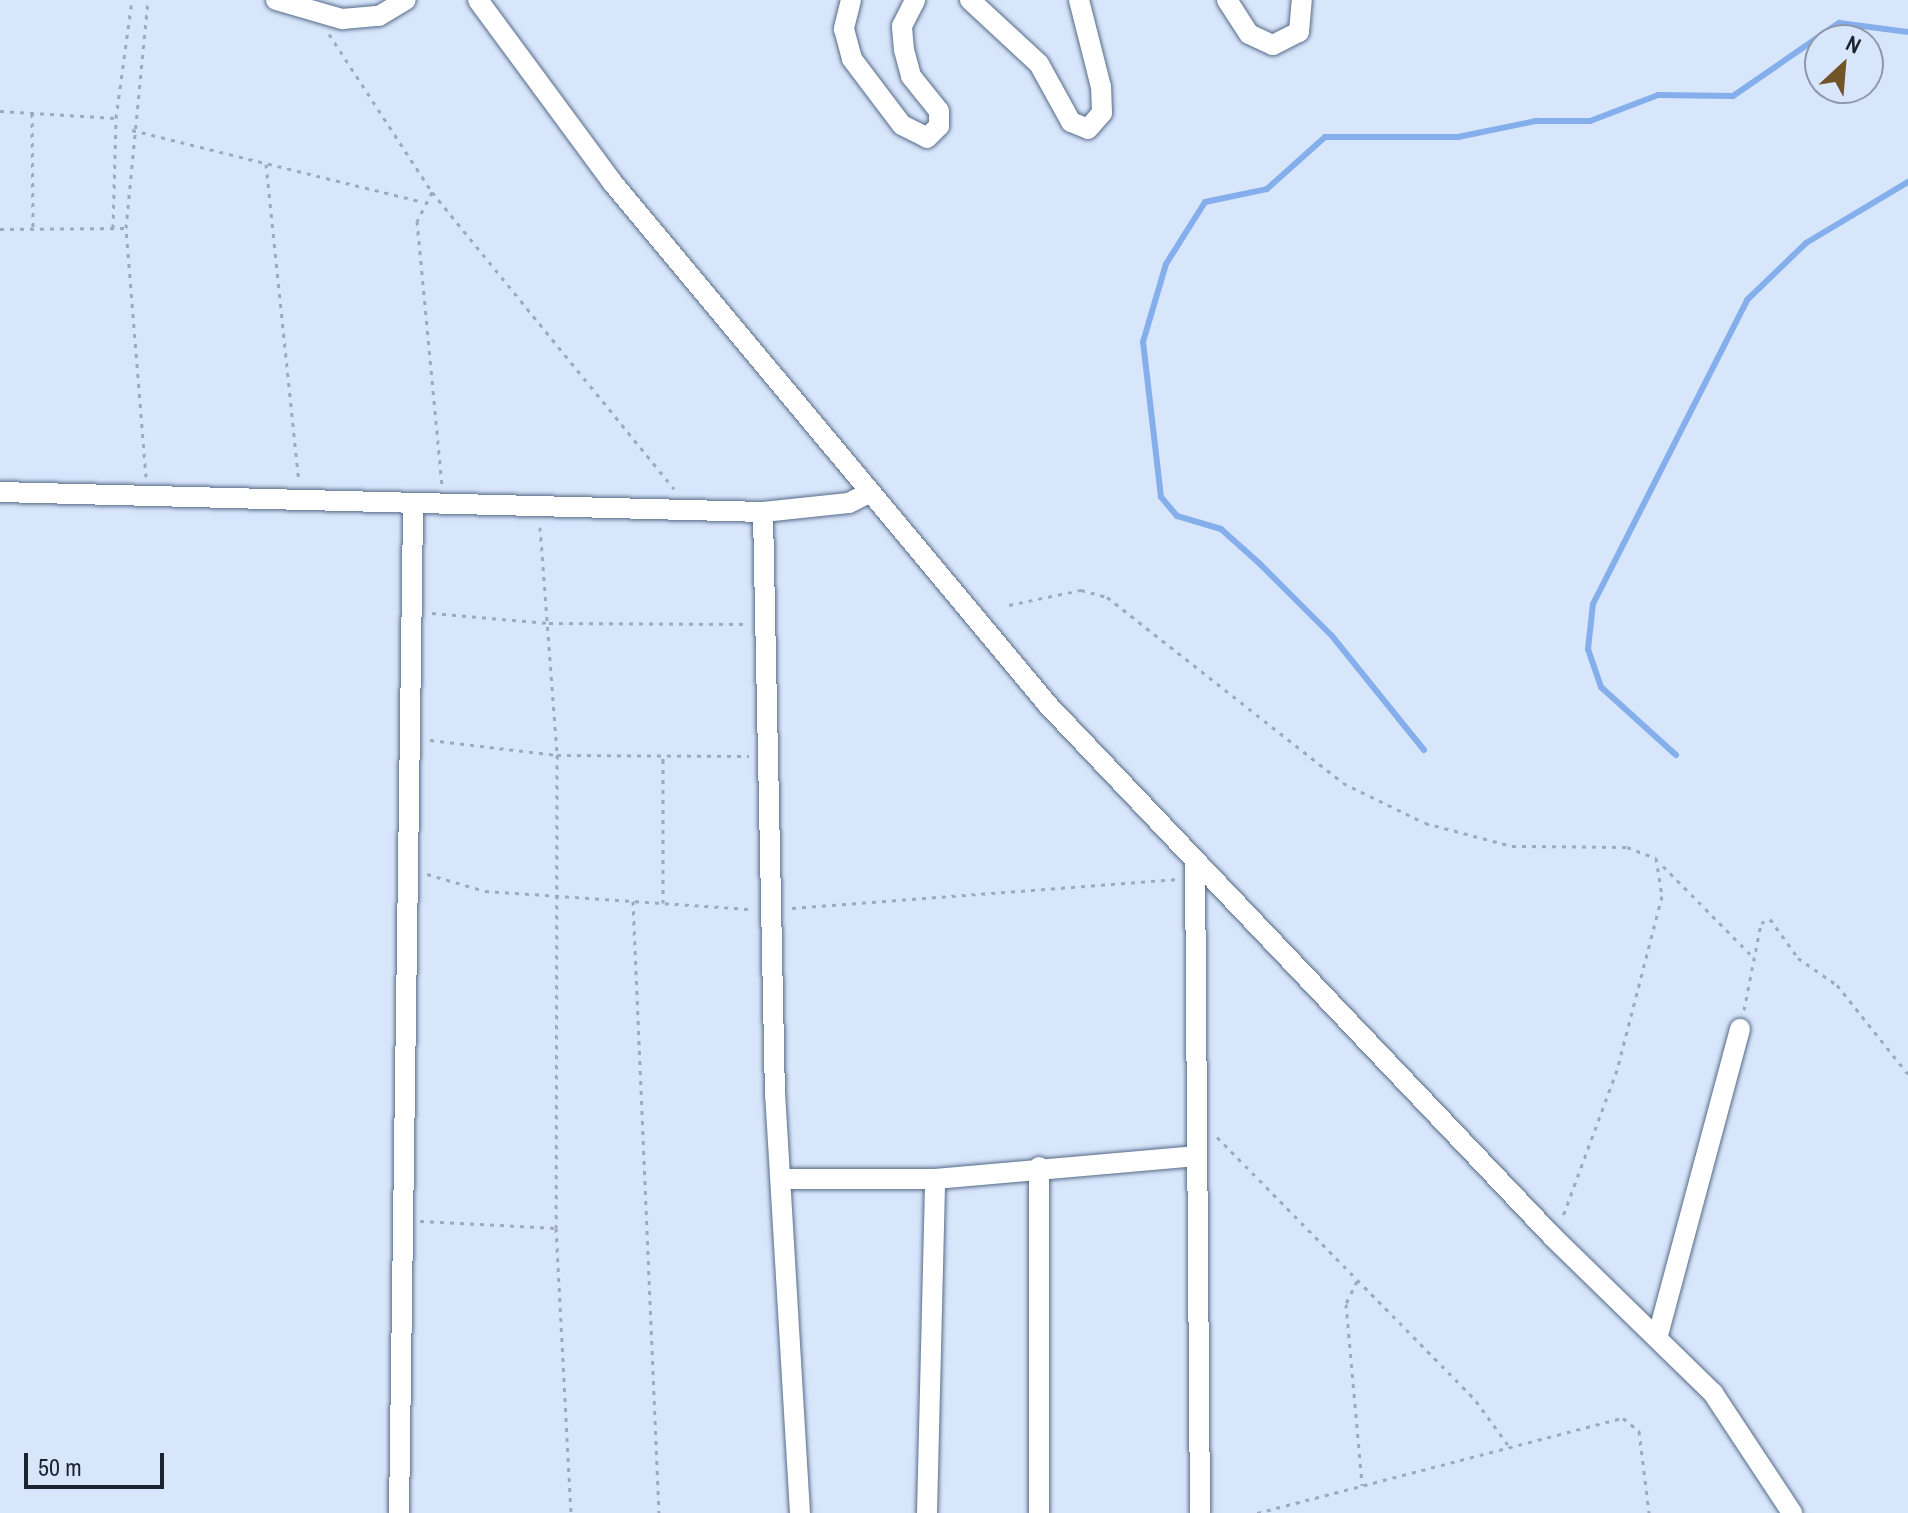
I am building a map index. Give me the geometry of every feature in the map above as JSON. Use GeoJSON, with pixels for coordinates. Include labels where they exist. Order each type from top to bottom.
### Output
{"type":"FeatureCollection","features":[{"type":"Feature","properties":{"kind":"street"},"geometry":{"type":"LineString","coordinates":[[276,0],[326,15],[379,16],[406,0]]}},
{"type":"Feature","properties":{"kind":"street"},"geometry":{"type":"LineString","coordinates":[[478,0],[612,182],[1048,705],[1195,872],[1552,1236],[1658,1335],[1749,1441],[1792,1513]]}},
{"type":"Feature","properties":{"kind":"street"},"geometry":{"type":"LineString","coordinates":[[851,0],[844,29],[852,59],[902,125],[927,138],[939,126],[939,111],[911,76],[904,50],[902,26],[915,0]]}},
{"type":"Feature","properties":{"kind":"street"},"geometry":{"type":"LineString","coordinates":[[970,0],[1039,64],[1071,122],[1088,129],[1100,119],[1101,87],[1079,0]]}},
{"type":"Feature","properties":{"kind":"street"},"geometry":{"type":"LineString","coordinates":[[1227,0],[1249,34],[1273,45],[1299,32],[1302,0]]}},
{"type":"Feature","properties":{"kind":"street"},"geometry":{"type":"LineString","coordinates":[[0,492],[422,506],[679,507],[763,512],[849,503],[869,493]]}},
{"type":"Feature","properties":{"kind":"street"},"geometry":{"type":"LineString","coordinates":[[399,1513],[412,612],[422,506]]}},
{"type":"Feature","properties":{"kind":"street"},"geometry":{"type":"LineString","coordinates":[[763,512],[770,624],[771,910],[800,1513]]}},
{"type":"Feature","properties":{"kind":"street"},"geometry":{"type":"LineString","coordinates":[[1195,872],[1194,1117],[1197,1156],[1200,1513]]}},
{"type":"Feature","properties":{"kind":"street"},"geometry":{"type":"LineString","coordinates":[[1658,1335],[1740,1029]]}},
{"type":"Feature","properties":{"kind":"street"},"geometry":{"type":"LineString","coordinates":[[784,1179],[935,1179],[1039,1167],[1197,1156]]}},
{"type":"Feature","properties":{"kind":"street"},"geometry":{"type":"LineString","coordinates":[[1039,1167],[1039,1513]]}},
{"type":"Feature","properties":{"kind":"street"},"geometry":{"type":"LineString","coordinates":[[927,1513],[935,1179]]}},
{"type":"Feature","properties":{"kind":"path"},"geometry":{"type":"LineString","coordinates":[[113,228],[116,118],[132,0]]}},
{"type":"Feature","properties":{"kind":"path"},"geometry":{"type":"LineString","coordinates":[[147,497],[126,228],[132,130],[148,0]]}},
{"type":"Feature","properties":{"kind":"path"},"geometry":{"type":"LineString","coordinates":[[326,15],[337,52],[432,192],[675,490],[679,507]]}},
{"type":"Feature","properties":{"kind":"path"},"geometry":{"type":"LineString","coordinates":[[0,111],[116,118]]}},
{"type":"Feature","properties":{"kind":"path"},"geometry":{"type":"LineString","coordinates":[[32,113],[33,229]]}},
{"type":"Feature","properties":{"kind":"path"},"geometry":{"type":"LineString","coordinates":[[132,130],[422,202]]}},
{"type":"Feature","properties":{"kind":"path"},"geometry":{"type":"LineString","coordinates":[[266,164],[301,500]]}},
{"type":"Feature","properties":{"kind":"path"},"geometry":{"type":"LineString","coordinates":[[422,506],[444,475],[417,221],[422,202],[432,192]]}},
{"type":"Feature","properties":{"kind":"path"},"geometry":{"type":"LineString","coordinates":[[0,229],[126,228]]}},
{"type":"Feature","properties":{"kind":"path"},"geometry":{"type":"LineString","coordinates":[[538,507],[557,755],[553,896],[556,1228],[571,1513]]}},
{"type":"Feature","properties":{"kind":"path"},"geometry":{"type":"LineString","coordinates":[[1009,605],[1081,590],[1107,597],[1343,783],[1425,823],[1542,850],[1641,848],[1754,957]]}},
{"type":"Feature","properties":{"kind":"path"},"geometry":{"type":"LineString","coordinates":[[412,612],[549,623],[770,624]]}},
{"type":"Feature","properties":{"kind":"path"},"geometry":{"type":"LineString","coordinates":[[410,737],[557,755],[770,756]]}},
{"type":"Feature","properties":{"kind":"path"},"geometry":{"type":"LineString","coordinates":[[663,755],[663,903]]}},
{"type":"Feature","properties":{"kind":"path"},"geometry":{"type":"LineString","coordinates":[[1552,1236],[1586,1170],[1617,1070],[1662,896],[1660,863]]}},
{"type":"Feature","properties":{"kind":"path"},"geometry":{"type":"LineString","coordinates":[[408,868],[485,891],[771,910],[1195,872]]}},
{"type":"Feature","properties":{"kind":"path"},"geometry":{"type":"LineString","coordinates":[[633,901],[659,1513]]}},
{"type":"Feature","properties":{"kind":"path"},"geometry":{"type":"LineString","coordinates":[[1740,1029],[1761,923],[1770,919],[1798,958],[1837,985],[1908,1074]]}},
{"type":"Feature","properties":{"kind":"path"},"geometry":{"type":"LineString","coordinates":[[1194,1117],[1476,1401],[1508,1445]]}},
{"type":"Feature","properties":{"kind":"path"},"geometry":{"type":"LineString","coordinates":[[403,1220],[556,1228]]}},
{"type":"Feature","properties":{"kind":"path"},"geometry":{"type":"LineString","coordinates":[[1357,1281],[1346,1304],[1363,1486]]}},
{"type":"Feature","properties":{"kind":"path"},"geometry":{"type":"LineString","coordinates":[[1257,1513],[1508,1445],[1630,1420],[1642,1442],[1649,1513]]}},
{"type":"Feature","properties":{"kind":"waterway"},"geometry":{"type":"LineString","coordinates":[[1424,750],[1332,636],[1259,563],[1221,529],[1177,516],[1161,497],[1143,342],[1166,264],[1205,202],[1267,189],[1325,137],[1458,137],[1536,121],[1590,121],[1658,95],[1733,96],[1839,23],[1908,32]]}},
{"type":"Feature","properties":{"kind":"waterway"},"geometry":{"type":"LineString","coordinates":[[1676,755],[1601,687],[1588,649],[1593,604],[1747,300],[1806,243],[1908,182]]}}]}
